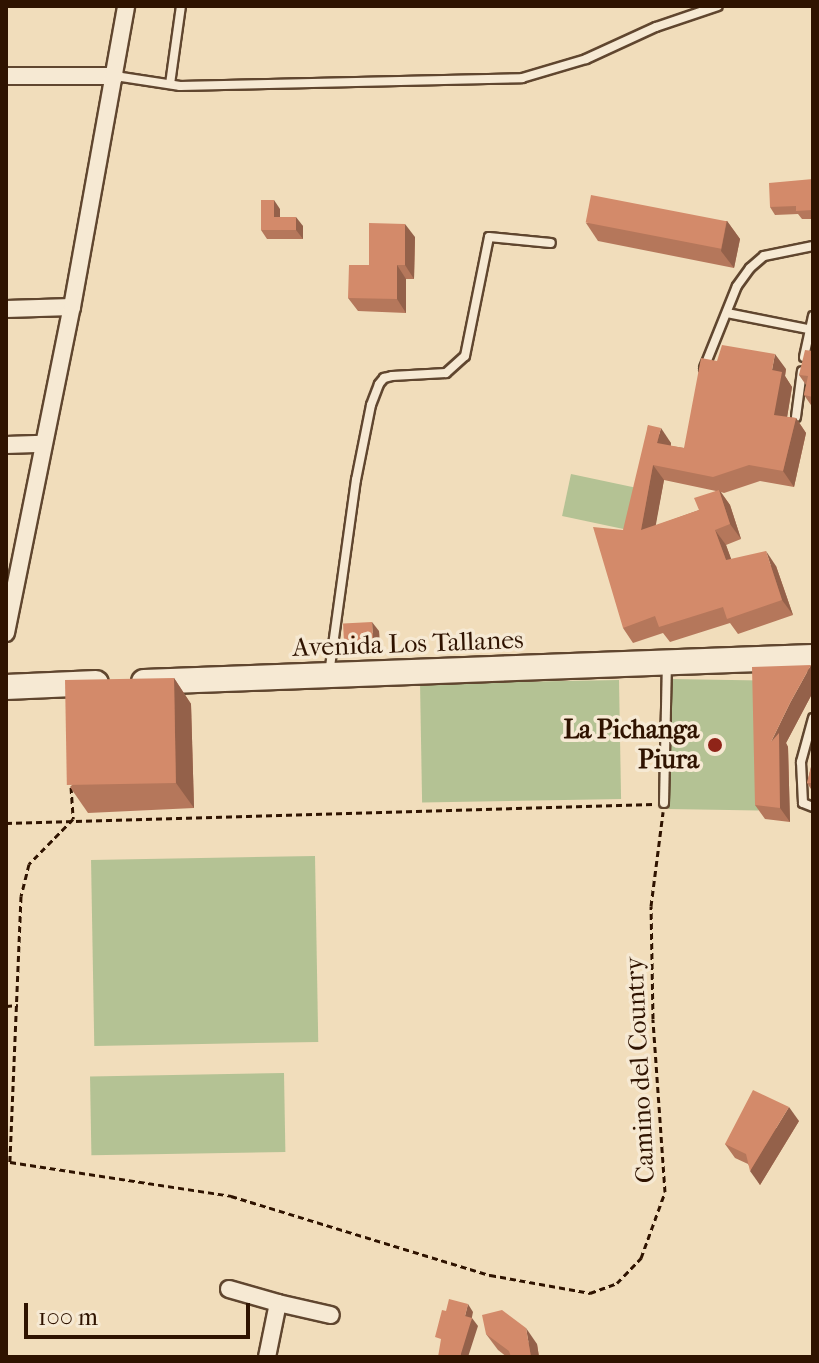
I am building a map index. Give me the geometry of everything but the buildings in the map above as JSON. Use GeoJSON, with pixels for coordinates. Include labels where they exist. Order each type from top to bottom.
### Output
{"type":"FeatureCollection","features":[{"type":"Feature","properties":{"kind":"main road","name":"Avenida Los Tallanes"},"geometry":{"type":"LineString","coordinates":[[6,687],[813,657]]}},
{"type":"Feature","properties":{"kind":"street"},"geometry":{"type":"LineString","coordinates":[[6,633],[72,307],[126,6]]}},
{"type":"Feature","properties":{"kind":"street"},"geometry":{"type":"LineString","coordinates":[[6,76],[115,76]]}},
{"type":"Feature","properties":{"kind":"street"},"geometry":{"type":"LineString","coordinates":[[6,309],[72,307]]}},
{"type":"Feature","properties":{"kind":"street"},"geometry":{"type":"LineString","coordinates":[[6,445],[43,444]]}},
{"type":"Feature","properties":{"kind":"street"},"geometry":{"type":"LineString","coordinates":[[229,1289],[331,1315]]}},
{"type":"Feature","properties":{"kind":"street"},"geometry":{"type":"LineString","coordinates":[[267,1357],[278,1303]]}},
{"type":"Feature","properties":{"kind":"lane"},"geometry":{"type":"LineString","coordinates":[[170,84],[181,6]]}},
{"type":"Feature","properties":{"kind":"lane"},"geometry":{"type":"LineString","coordinates":[[115,76],[170,84],[522,78],[586,59],[656,27],[718,6]]}},
{"type":"Feature","properties":{"kind":"lane"},"geometry":{"type":"LineString","coordinates":[[329,675],[356,480],[371,405],[379,384],[392,376],[446,373],[465,356],[489,237],[551,243]]}},
{"type":"Feature","properties":{"kind":"lane"},"geometry":{"type":"LineString","coordinates":[[702,371],[737,286],[764,256],[813,246]]}},
{"type":"Feature","properties":{"kind":"lane"},"geometry":{"type":"LineString","coordinates":[[727,313],[808,329]]}},
{"type":"Feature","properties":{"kind":"lane"},"geometry":{"type":"LineString","coordinates":[[796,417],[808,329],[813,316]]}},
{"type":"Feature","properties":{"kind":"lane"},"geometry":{"type":"LineString","coordinates":[[664,803],[667,663]]}},
{"type":"Feature","properties":{"kind":"lane"},"geometry":{"type":"LineString","coordinates":[[813,718],[801,762],[801,790],[803,803],[813,807]]}},
{"type":"Feature","properties":{"kind":"path"},"geometry":{"type":"LineString","coordinates":[[6,1006],[18,1005],[21,896],[29,864],[73,819],[70,772]]}},
{"type":"Feature","properties":{"kind":"path"},"geometry":{"type":"LineString","coordinates":[[6,823],[664,803]]}},
{"type":"Feature","properties":{"kind":"path","name":"Camino del Country"},"geometry":{"type":"LineString","coordinates":[[18,1005],[10,1162],[231,1196],[463,1268],[590,1293],[617,1283],[641,1258],[665,1192],[653,1019],[651,906],[664,803]]}},
{"type":"Feature","properties":{"kind":"green space"},"geometry":{"type":"Polygon","coordinates":[[[571,474],[639,489],[631,531],[562,516],[571,474]]]}},
{"type":"Feature","properties":{"kind":"green space","name":"La Pichanga Piura"},"geometry":{"type":"Polygon","coordinates":[[[671,679],[761,681],[759,811],[669,809],[671,679]]]}},
{"type":"Feature","properties":{"kind":"green space"},"geometry":{"type":"Polygon","coordinates":[[[619,680],[621,799],[422,802],[420,683],[619,680]]]}},
{"type":"Feature","properties":{"kind":"green space"},"geometry":{"type":"Polygon","coordinates":[[[315,856],[318,1042],[94,1046],[91,860],[315,856]]]}},
{"type":"Feature","properties":{"kind":"green space"},"geometry":{"type":"Polygon","coordinates":[[[284,1073],[285,1152],[91,1155],[90,1076],[284,1073]]]}},
{"type":"Feature","properties":{"kind":"place","name":"La Pichanga Piura"},"geometry":{"type":"Point","coordinates":[715,745]}}]}
